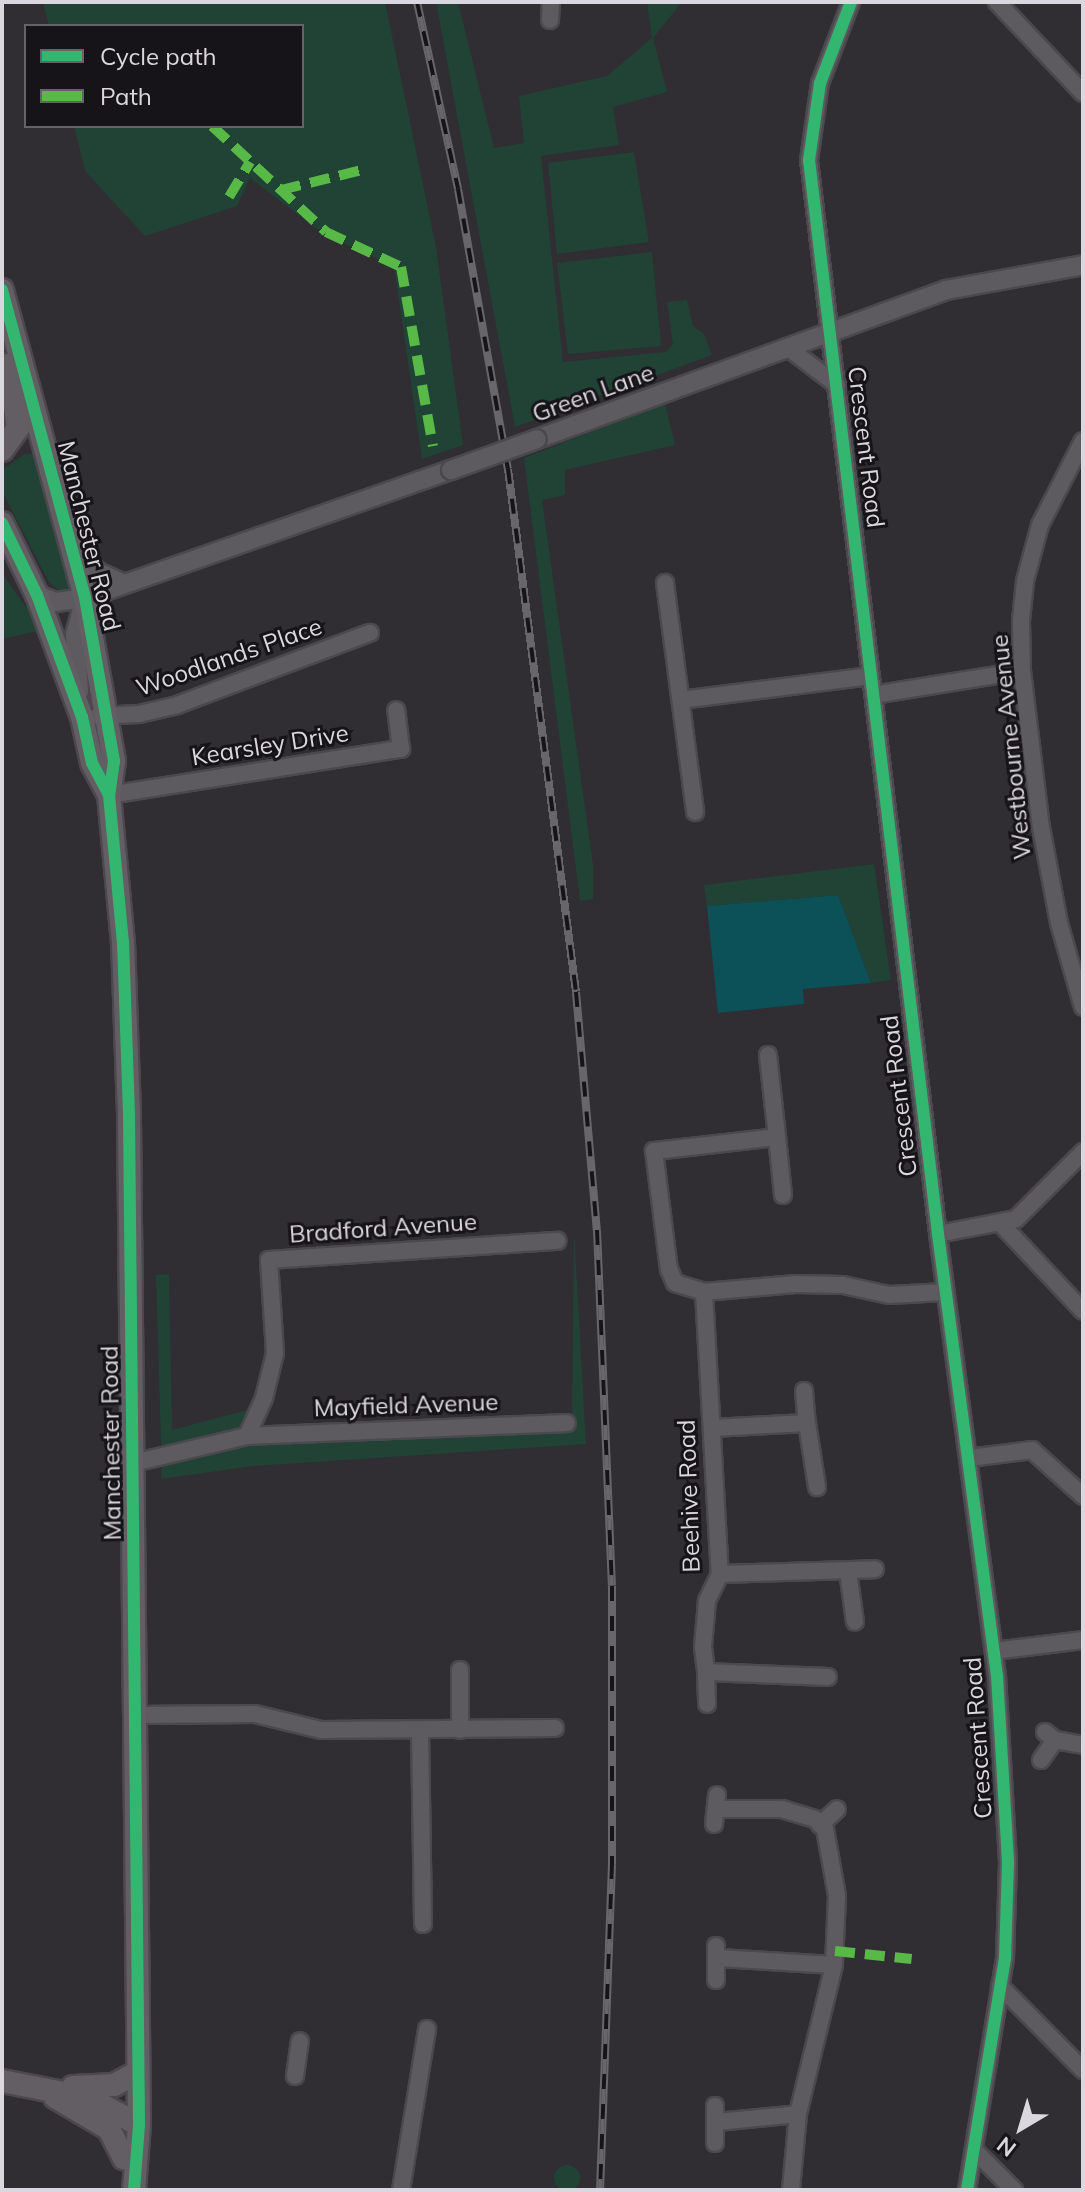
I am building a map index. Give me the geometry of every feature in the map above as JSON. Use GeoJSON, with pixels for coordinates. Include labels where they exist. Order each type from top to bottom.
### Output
{"type":"FeatureCollection","features":[{"type":"Feature","properties":{"kind":"main road","name":"Manchester Road"},"geometry":{"type":"LineString","coordinates":[[2,290],[85,598],[114,761],[109,795],[123,942],[129,1117],[135,1715],[134,2190]]}},
{"type":"Feature","properties":{"kind":"main road"},"geometry":{"type":"LineString","coordinates":[[2,320],[18,428],[2,450]]}},
{"type":"Feature","properties":{"kind":"main road","name":"Manchester Road"},"geometry":{"type":"LineString","coordinates":[[2,523],[37,595],[82,717],[92,763],[109,795]]}},
{"type":"Feature","properties":{"kind":"main road"},"geometry":{"type":"LineString","coordinates":[[2,2081],[89,2098],[134,2122]]}},
{"type":"Feature","properties":{"kind":"main road"},"geometry":{"type":"LineString","coordinates":[[36,2087],[102,2087],[136,2082]]}},
{"type":"Feature","properties":{"kind":"main road"},"geometry":{"type":"LineString","coordinates":[[36,2087],[109,2129],[124,2158]]}},
{"type":"Feature","properties":{"kind":"main road","name":"Manchester Road"},"geometry":{"type":"LineString","coordinates":[[124,2190],[124,2158],[134,2122]]}},
{"type":"Feature","properties":{"kind":"street"},"geometry":{"type":"LineString","coordinates":[[550,20],[551,2]]}},
{"type":"Feature","properties":{"kind":"street","name":"Crescent Road"},"geometry":{"type":"LineString","coordinates":[[851,2],[830,48],[811,122],[809,160],[938,1234],[994,1651],[1010,1908],[976,2152],[967,2190]]}},
{"type":"Feature","properties":{"kind":"street"},"geometry":{"type":"LineString","coordinates":[[997,2],[1083,92]]}},
{"type":"Feature","properties":{"kind":"street","name":"Green Lane"},"geometry":{"type":"LineString","coordinates":[[37,595],[56,602],[85,598],[282,533],[787,347],[973,283],[1083,265]]}},
{"type":"Feature","properties":{"kind":"street","name":"Crescent Road"},"geometry":{"type":"LineString","coordinates":[[787,347],[837,385]]}},
{"type":"Feature","properties":{"kind":"street","name":"Westbourne Avenue"},"geometry":{"type":"LineString","coordinates":[[1083,441],[1040,525],[1025,581],[1022,671],[1049,873],[1083,1007]]}},
{"type":"Feature","properties":{"kind":"street"},"geometry":{"type":"LineString","coordinates":[[71,548],[100,573],[124,584]]}},
{"type":"Feature","properties":{"kind":"street"},"geometry":{"type":"LineString","coordinates":[[665,583],[694,804],[675,799]]}},
{"type":"Feature","properties":{"kind":"street"},"geometry":{"type":"LineString","coordinates":[[82,717],[75,635],[85,598]]}},
{"type":"Feature","properties":{"kind":"street","name":"Woodlands Place"},"geometry":{"type":"LineString","coordinates":[[338,626],[344,644]]}},
{"type":"Feature","properties":{"kind":"street","name":"Woodlands Place"},"geometry":{"type":"LineString","coordinates":[[82,717],[177,705],[285,660],[344,644],[370,633]]}},
{"type":"Feature","properties":{"kind":"street"},"geometry":{"type":"LineString","coordinates":[[873,695],[1022,671]]}},
{"type":"Feature","properties":{"kind":"street"},"geometry":{"type":"LineString","coordinates":[[681,700],[870,676]]}},
{"type":"Feature","properties":{"kind":"street","name":"Kearsley Drive"},"geometry":{"type":"LineString","coordinates":[[109,795],[401,749],[396,710]]}},
{"type":"Feature","properties":{"kind":"street"},"geometry":{"type":"LineString","coordinates":[[768,1055],[783,1195]]}},
{"type":"Feature","properties":{"kind":"street"},"geometry":{"type":"LineString","coordinates":[[777,1137],[654,1151],[669,1269],[675,1283],[704,1292],[796,1284],[843,1285],[889,1295],[946,1292]]}},
{"type":"Feature","properties":{"kind":"street"},"geometry":{"type":"LineString","coordinates":[[938,1234],[1002,1225],[1022,1215],[1083,1152]]}},
{"type":"Feature","properties":{"kind":"street"},"geometry":{"type":"LineString","coordinates":[[1002,1225],[1083,1311]]}},
{"type":"Feature","properties":{"kind":"street","name":"Bradford Avenue"},"geometry":{"type":"LineString","coordinates":[[247,1436],[264,1398],[275,1353],[269,1260],[557,1241]]}},
{"type":"Feature","properties":{"kind":"street","name":"Beehive Road"},"geometry":{"type":"LineString","coordinates":[[704,1292],[720,1574],[707,1601],[703,1647],[707,1704]]}},
{"type":"Feature","properties":{"kind":"street"},"geometry":{"type":"LineString","coordinates":[[804,1391],[817,1487]]}},
{"type":"Feature","properties":{"kind":"street","name":"Mayfield Avenue"},"geometry":{"type":"LineString","coordinates":[[247,1436],[567,1423]]}},
{"type":"Feature","properties":{"kind":"street"},"geometry":{"type":"LineString","coordinates":[[712,1428],[807,1423]]}},
{"type":"Feature","properties":{"kind":"street"},"geometry":{"type":"LineString","coordinates":[[133,1463],[247,1436]]}},
{"type":"Feature","properties":{"kind":"street"},"geometry":{"type":"LineString","coordinates":[[969,1458],[1032,1450],[1083,1496]]}},
{"type":"Feature","properties":{"kind":"street"},"geometry":{"type":"LineString","coordinates":[[720,1574],[875,1569]]}},
{"type":"Feature","properties":{"kind":"street"},"geometry":{"type":"LineString","coordinates":[[848,1571],[855,1622]]}},
{"type":"Feature","properties":{"kind":"street"},"geometry":{"type":"LineString","coordinates":[[994,1651],[1083,1640]]}},
{"type":"Feature","properties":{"kind":"street"},"geometry":{"type":"LineString","coordinates":[[460,1670],[460,1730]]}},
{"type":"Feature","properties":{"kind":"street"},"geometry":{"type":"LineString","coordinates":[[706,1672],[828,1677]]}},
{"type":"Feature","properties":{"kind":"street"},"geometry":{"type":"LineString","coordinates":[[135,1715],[255,1714],[321,1730],[555,1728]]}},
{"type":"Feature","properties":{"kind":"street"},"geometry":{"type":"LineString","coordinates":[[420,1731],[423,1924]]}},
{"type":"Feature","properties":{"kind":"street"},"geometry":{"type":"LineString","coordinates":[[1041,1760],[1050,1736],[1083,1745]]}},
{"type":"Feature","properties":{"kind":"street"},"geometry":{"type":"LineString","coordinates":[[717,1809],[782,1809],[820,1825]]}},
{"type":"Feature","properties":{"kind":"street"},"geometry":{"type":"LineString","coordinates":[[820,1825],[837,1809]]}},
{"type":"Feature","properties":{"kind":"street"},"geometry":{"type":"LineString","coordinates":[[791,2190],[798,2114],[834,1965],[837,1896],[820,1825]]}},
{"type":"Feature","properties":{"kind":"street"},"geometry":{"type":"LineString","coordinates":[[716,1980],[718,1952],[834,1965]]}},
{"type":"Feature","properties":{"kind":"street"},"geometry":{"type":"LineString","coordinates":[[1000,1986],[1083,2070]]}},
{"type":"Feature","properties":{"kind":"street"},"geometry":{"type":"LineString","coordinates":[[401,2190],[427,2029]]}},
{"type":"Feature","properties":{"kind":"street"},"geometry":{"type":"LineString","coordinates":[[295,2076],[300,2041]]}},
{"type":"Feature","properties":{"kind":"street"},"geometry":{"type":"LineString","coordinates":[[715,2143],[716,2114],[798,2114]]}},
{"type":"Feature","properties":{"kind":"street"},"geometry":{"type":"LineString","coordinates":[[976,2152],[1014,2190]]}},
{"type":"Feature","properties":{"kind":"green space"},"geometry":{"type":"Polygon","coordinates":[[[43,2],[385,2],[436,247],[463,445],[422,459],[394,266],[325,235],[250,178],[237,206],[145,236],[85,171],[74,128],[304,128],[304,24],[48,24],[43,2]]]}},
{"type":"Feature","properties":{"kind":"green space"},"geometry":{"type":"Polygon","coordinates":[[[436,2],[458,2],[494,148],[524,143],[519,96],[607,76],[652,38],[647,2],[682,2],[653,38],[667,92],[613,107],[619,145],[541,156],[563,362],[666,352],[673,344],[667,302],[687,300],[693,326],[704,334],[712,355],[515,427],[436,2]]]}},
{"type":"Feature","properties":{"kind":"green space"},"geometry":{"type":"Polygon","coordinates":[[[634,152],[649,242],[557,254],[548,163],[634,152]]]}},
{"type":"Feature","properties":{"kind":"green space"},"geometry":{"type":"Polygon","coordinates":[[[652,252],[661,346],[568,354],[557,263],[652,252]]]}},
{"type":"Feature","properties":{"kind":"green space"},"geometry":{"type":"Polygon","coordinates":[[[665,403],[675,445],[565,470],[565,495],[542,500],[593,865],[593,899],[580,901],[524,458],[665,403]]]}},
{"type":"Feature","properties":{"kind":"green space"},"geometry":{"type":"Polygon","coordinates":[[[38,453],[71,583],[65,595],[49,582],[2,491],[3,469],[25,454],[38,453]]]}},
{"type":"Feature","properties":{"kind":"green space"},"geometry":{"type":"Polygon","coordinates":[[[2,571],[4,576],[42,630],[2,639],[2,571]]]}},
{"type":"Feature","properties":{"kind":"green space"},"geometry":{"type":"Polygon","coordinates":[[[874,864],[891,980],[871,983],[838,895],[707,906],[704,885],[874,864]]]}},
{"type":"Feature","properties":{"kind":"green space"},"geometry":{"type":"Polygon","coordinates":[[[574,1229],[586,1444],[253,1466],[161,1479],[162,1460],[246,1444],[572,1428],[574,1229]]]}},
{"type":"Feature","properties":{"kind":"green space"},"geometry":{"type":"Polygon","coordinates":[[[169,1274],[172,1430],[251,1409],[242,1430],[161,1446],[156,1275],[169,1274]]]}},
{"type":"Feature","properties":{"kind":"green space"},"geometry":{"type":"Polygon","coordinates":[[[567,2165],[576,2169],[580,2178],[576,2187],[567,2191],[558,2187],[554,2178],[558,2169],[567,2165]]]}},
{"type":"Feature","properties":{"kind":"water"},"geometry":{"type":"Polygon","coordinates":[[[838,895],[871,983],[803,989],[804,1004],[718,1013],[707,906],[838,895]]]}},
{"type":"Feature","properties":{"kind":"railway"},"geometry":{"type":"LineString","coordinates":[[417,2],[458,189],[508,469],[576,992],[597,1230],[612,1586],[612,1864],[600,2190]]}},
{"type":"Feature","properties":{"kind":"marked path"},"geometry":{"type":"LineString","coordinates":[[214,128],[326,232],[401,267],[433,446]]}},
{"type":"Feature","properties":{"kind":"marked path"},"geometry":{"type":"LineString","coordinates":[[229,197],[250,162]]}},
{"type":"Feature","properties":{"kind":"marked path"},"geometry":{"type":"LineString","coordinates":[[281,190],[366,169]]}},
{"type":"Feature","properties":{"kind":"marked path"},"geometry":{"type":"LineString","coordinates":[[835,1951],[912,1959]]}},
{"type":"Feature","properties":{"kind":"cycle path"},"geometry":{"type":"LineString","coordinates":[[851,2],[820,83],[809,160],[938,1234],[997,1676],[1008,1863],[1005,1958],[967,2190]]}},
{"type":"Feature","properties":{"kind":"cycle path"},"geometry":{"type":"LineString","coordinates":[[2,290],[85,598],[114,761],[109,795],[123,942],[129,1117],[139,2125],[134,2190]]}},
{"type":"Feature","properties":{"kind":"cycle path"},"geometry":{"type":"LineString","coordinates":[[2,523],[37,595],[82,717],[92,763],[109,795]]}}]}
